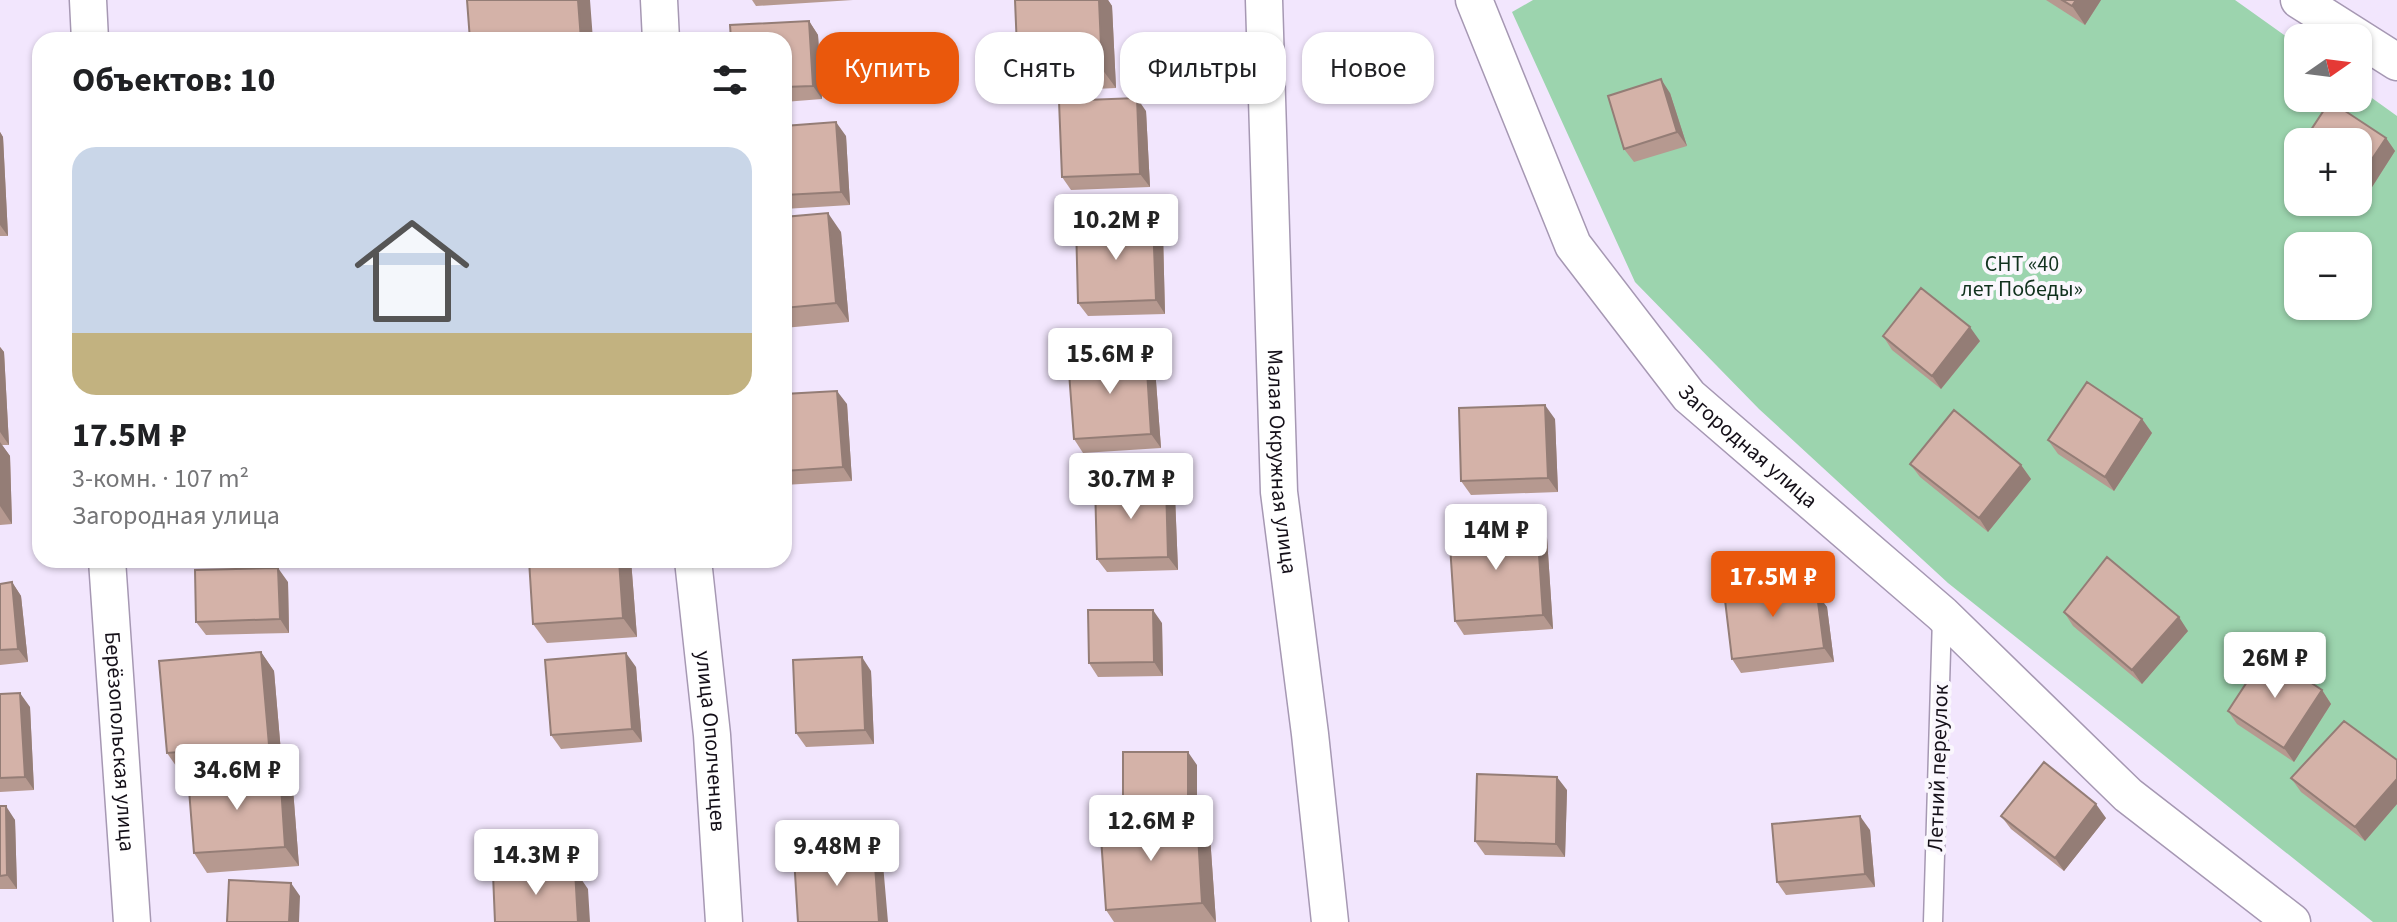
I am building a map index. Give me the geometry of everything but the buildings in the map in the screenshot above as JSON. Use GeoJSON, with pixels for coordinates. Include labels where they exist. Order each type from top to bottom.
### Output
{"type":"FeatureCollection","features":[{"type":"Feature","properties":{"kind":"street"},"geometry":{"type":"LineString","coordinates":[[88,0],[90,32]]}},
{"type":"Feature","properties":{"kind":"street"},"geometry":{"type":"LineString","coordinates":[[659,0],[661,32]]}},
{"type":"Feature","properties":{"kind":"street","name":"Малая Окружная улица"},"geometry":{"type":"LineString","coordinates":[[1264,0],[1279,492],[1330,922]]}},
{"type":"Feature","properties":{"kind":"street","name":"Загородная улица"},"geometry":{"type":"LineString","coordinates":[[1474,0],[1573,245],[1689,396],[1942,614],[2128,795],[2292,922]]}},
{"type":"Feature","properties":{"kind":"street"},"geometry":{"type":"LineString","coordinates":[[2299,0],[2397,62]]}},
{"type":"Feature","properties":{"kind":"street","name":"Берёзопольская улица"},"geometry":{"type":"LineString","coordinates":[[108,568],[132,922]]}},
{"type":"Feature","properties":{"kind":"street","name":"улица Ополченцев"},"geometry":{"type":"LineString","coordinates":[[694,568],[712,735],[724,922]]}},
{"type":"Feature","properties":{"kind":"lane","name":"Летний переулок"},"geometry":{"type":"LineString","coordinates":[[1933,922],[1942,614]]}},
{"type":"Feature","properties":{"kind":"green space","name":"СНТ «40 лет Победы»"},"geometry":{"type":"Polygon","coordinates":[[[1533,0],[2235,0],[2284,35],[2284,112],[2372,112],[2372,98],[2397,116],[2397,922],[2373,922],[1948,583],[1759,409],[1635,282],[1512,12],[1533,0]]]}}]}
